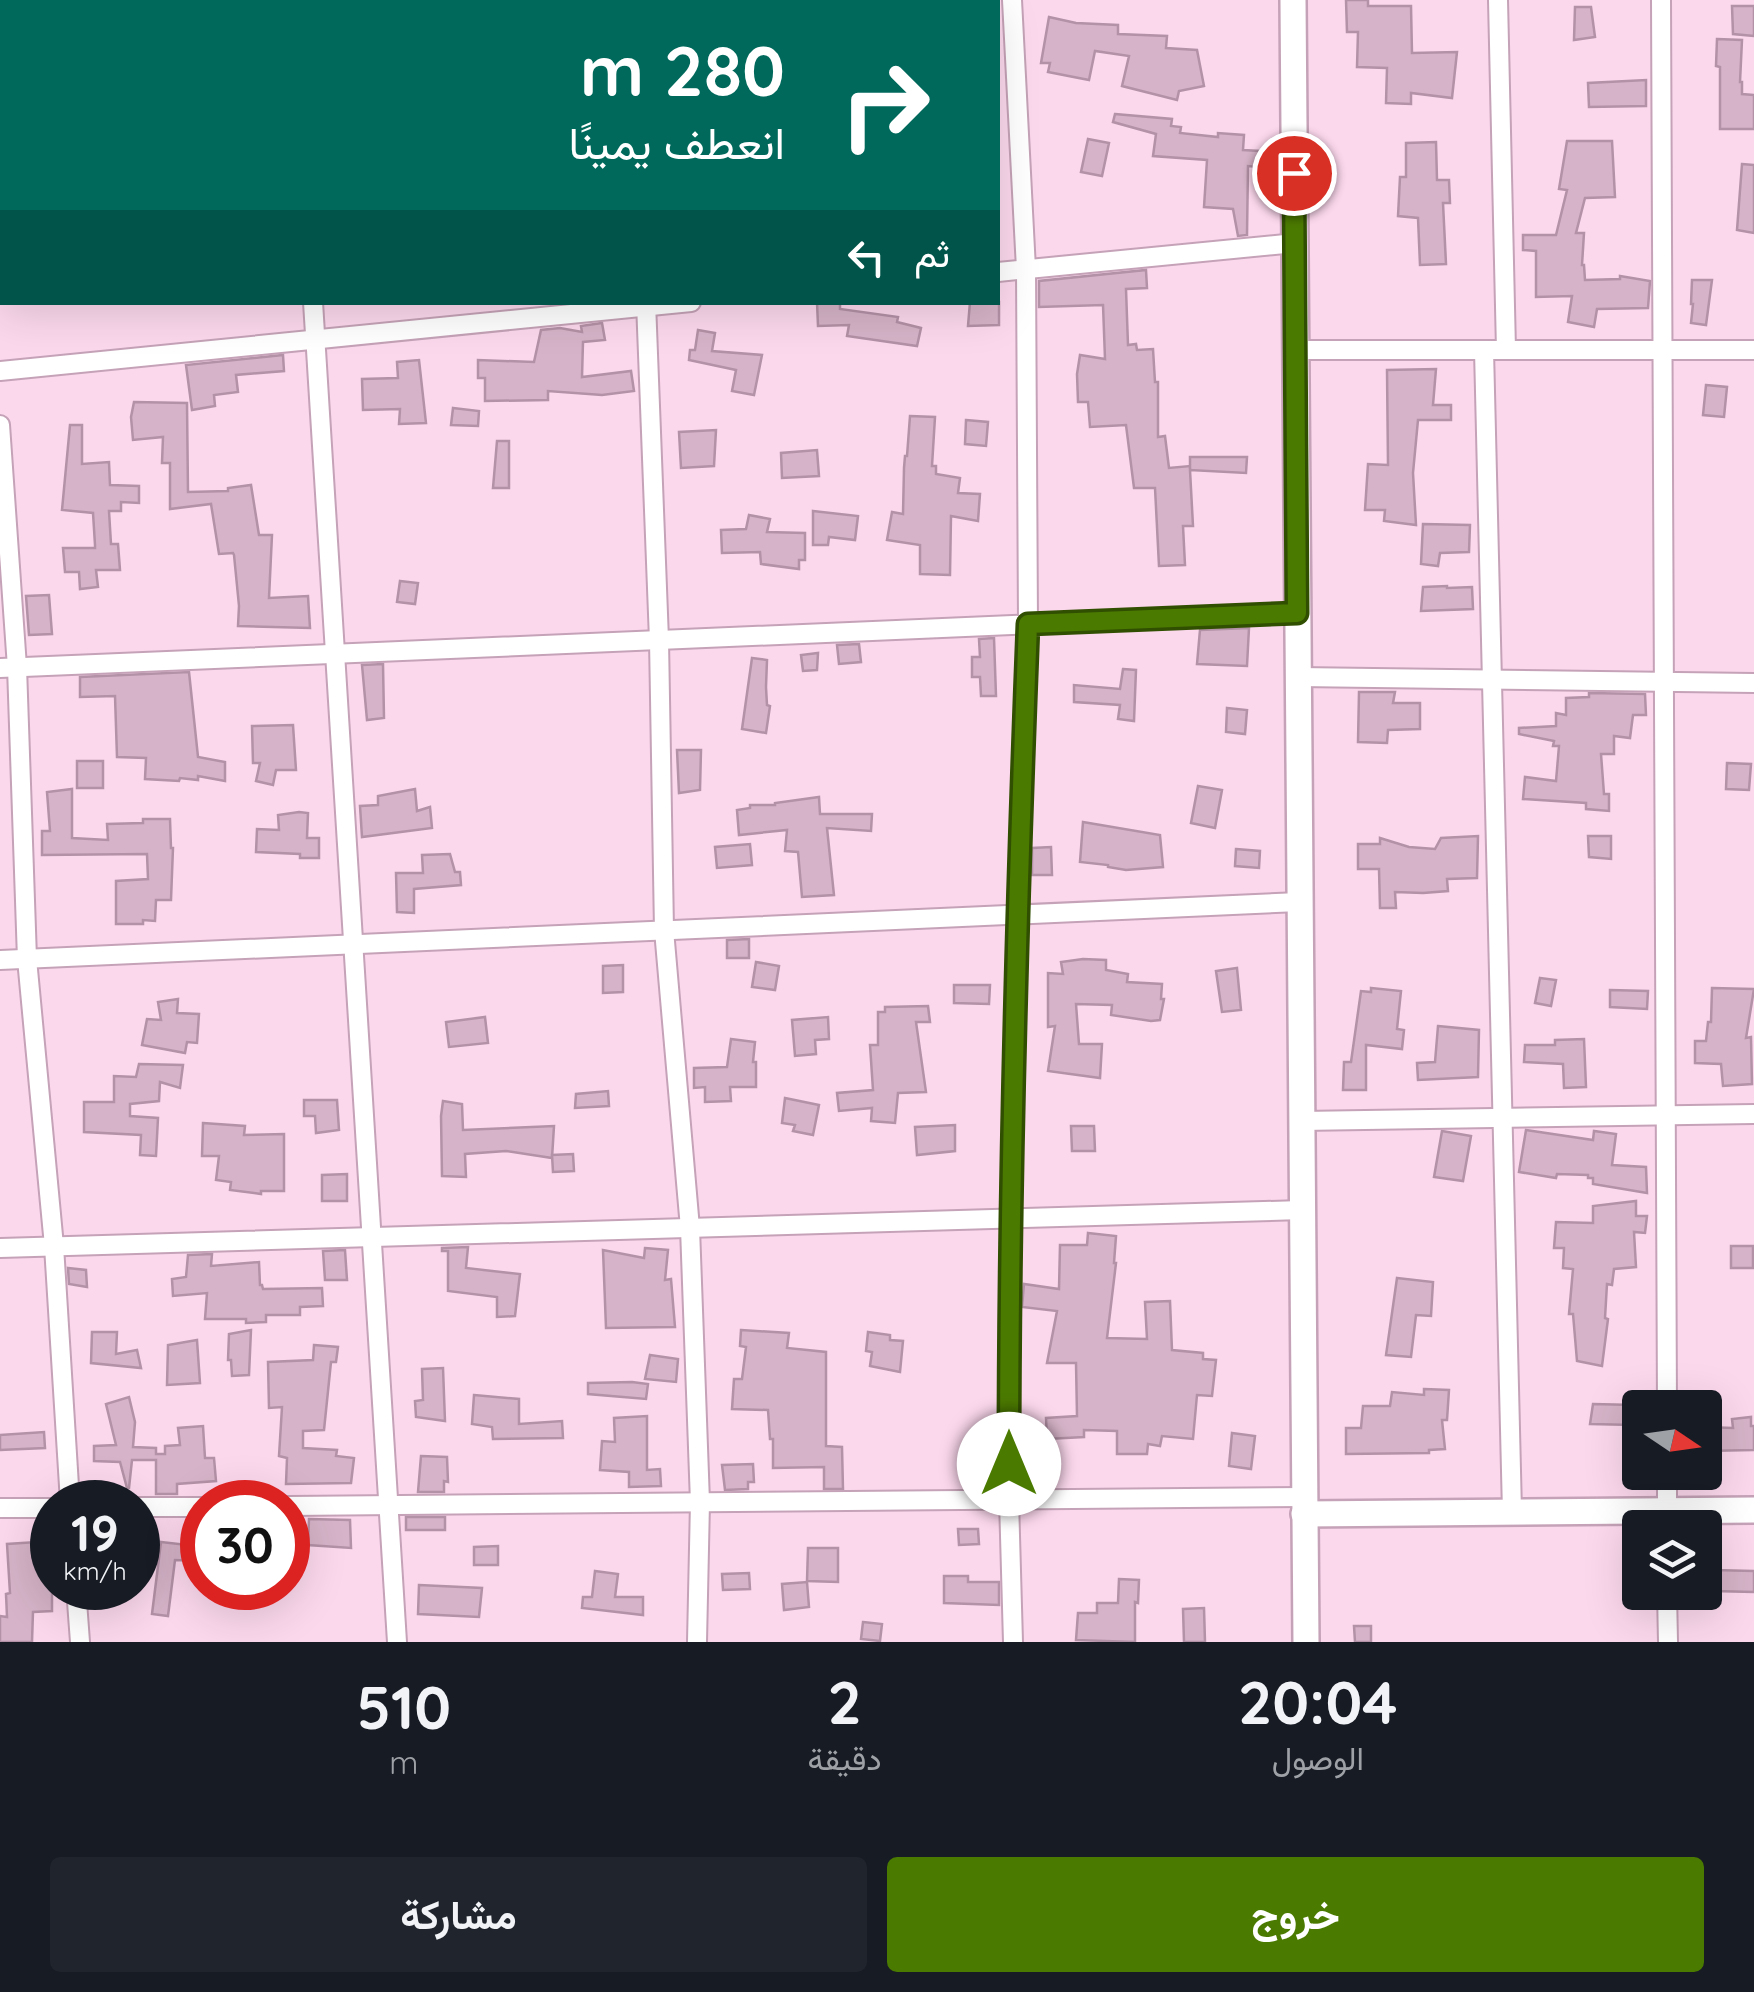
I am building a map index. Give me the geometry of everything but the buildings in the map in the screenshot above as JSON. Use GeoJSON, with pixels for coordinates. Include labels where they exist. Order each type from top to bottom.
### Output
{"type":"FeatureCollection","features":[{"type":"Feature","properties":{"kind":"main road"},"geometry":{"type":"LineString","coordinates":[[1293,0],[1306,1642]]}},
{"type":"Feature","properties":{"kind":"main road"},"geometry":{"type":"LineString","coordinates":[[1304,1506],[1622,1517]]}},
{"type":"Feature","properties":{"kind":"main road"},"geometry":{"type":"LineString","coordinates":[[1722,1513],[1754,1510]]}},
{"type":"Feature","properties":{"kind":"street"},"geometry":{"type":"LineString","coordinates":[[1012,0],[1026,269],[1028,624],[1016,914],[1010,1218],[1013,1642]]}},
{"type":"Feature","properties":{"kind":"street"},"geometry":{"type":"LineString","coordinates":[[1498,0],[1506,350]]}},
{"type":"Feature","properties":{"kind":"street"},"geometry":{"type":"LineString","coordinates":[[1661,0],[1667,1390]]}},
{"type":"Feature","properties":{"kind":"street"},"geometry":{"type":"LineString","coordinates":[[1000,272],[1295,242]]}},
{"type":"Feature","properties":{"kind":"street"},"geometry":{"type":"LineString","coordinates":[[313,305],[397,1642]]}},
{"type":"Feature","properties":{"kind":"street"},"geometry":{"type":"LineString","coordinates":[[0,372],[646,305],[659,640],[664,930],[690,1228],[700,1502],[697,1642]]}},
{"type":"Feature","properties":{"kind":"street"},"geometry":{"type":"LineString","coordinates":[[1296,350],[1754,350]]}},
{"type":"Feature","properties":{"kind":"street"},"geometry":{"type":"LineString","coordinates":[[1484,350],[1512,1512]]}},
{"type":"Feature","properties":{"kind":"street"},"geometry":{"type":"LineString","coordinates":[[0,425],[8,668],[69,1480]]}},
{"type":"Feature","properties":{"kind":"street"},"geometry":{"type":"LineString","coordinates":[[8,668],[1297,613]]}},
{"type":"Feature","properties":{"kind":"street"},"geometry":{"type":"LineString","coordinates":[[1298,677],[1754,683]]}},
{"type":"Feature","properties":{"kind":"street"},"geometry":{"type":"LineString","coordinates":[[0,960],[1300,902]]}},
{"type":"Feature","properties":{"kind":"street"},"geometry":{"type":"LineString","coordinates":[[1301,1121],[1754,1114]]}},
{"type":"Feature","properties":{"kind":"street"},"geometry":{"type":"LineString","coordinates":[[0,1248],[1302,1210]]}},
{"type":"Feature","properties":{"kind":"street"},"geometry":{"type":"LineString","coordinates":[[310,1506],[1009,1500],[1304,1506]]}},
{"type":"Feature","properties":{"kind":"street"},"geometry":{"type":"LineString","coordinates":[[0,1508],[30,1508]]}},
{"type":"Feature","properties":{"kind":"street"},"geometry":{"type":"LineString","coordinates":[[78,1610],[80,1642]]}},
{"type":"Feature","properties":{"kind":"street"},"geometry":{"type":"LineString","coordinates":[[1668,1610],[1668,1642]]}},
{"type":"Feature","properties":{"kind":"route"},"geometry":{"type":"LineString","coordinates":[[1009,1464],[1016,914],[1028,624],[1297,613],[1294,173]]}}]}
